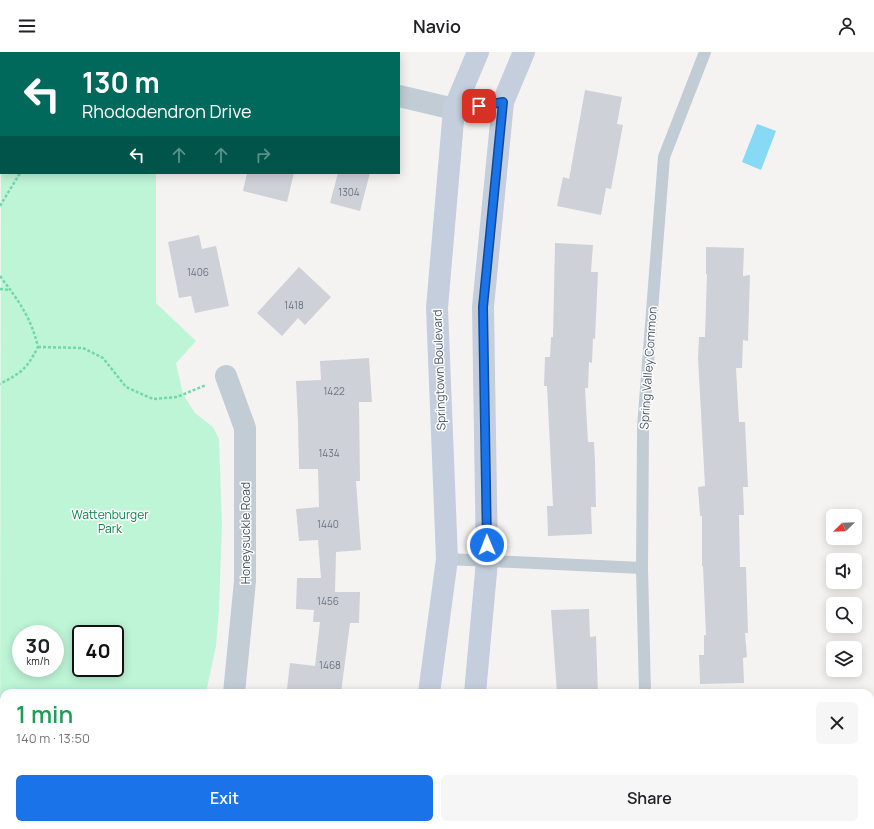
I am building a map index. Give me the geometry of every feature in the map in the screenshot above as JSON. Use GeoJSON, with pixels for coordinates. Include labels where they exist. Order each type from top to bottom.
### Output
{"type":"FeatureCollection","features":[{"type":"Feature","properties":{"kind":"street","name":"Springtown Boulevard"},"geometry":{"type":"LineString","coordinates":[[430,689],[447,559],[437,308],[454,109],[478,52]]}},
{"type":"Feature","properties":{"kind":"street"},"geometry":{"type":"LineString","coordinates":[[475,689],[487,561],[483,307],[503,102],[524,52]]}},
{"type":"Feature","properties":{"kind":"street"},"geometry":{"type":"LineString","coordinates":[[400,96],[454,109],[503,102]]}},
{"type":"Feature","properties":{"kind":"street","name":"Honeysuckle Road"},"geometry":{"type":"LineString","coordinates":[[226,376],[245,428],[245,581],[234,689]]}},
{"type":"Feature","properties":{"kind":"lane","name":"Spring Valley Common"},"geometry":{"type":"LineString","coordinates":[[645,689],[642,568],[644,427],[664,157],[705,52]]}},
{"type":"Feature","properties":{"kind":"lane"},"geometry":{"type":"LineString","coordinates":[[447,559],[642,568]]}},
{"type":"Feature","properties":{"kind":"path"},"geometry":{"type":"LineString","coordinates":[[0,206],[19,174]]}},
{"type":"Feature","properties":{"kind":"path"},"geometry":{"type":"LineString","coordinates":[[0,276],[30,321],[38,347],[30,362],[22,372],[0,384]]}},
{"type":"Feature","properties":{"kind":"path"},"geometry":{"type":"LineString","coordinates":[[0,289],[10,290]]}},
{"type":"Feature","properties":{"kind":"path"},"geometry":{"type":"LineString","coordinates":[[38,347],[83,348],[103,358],[126,387],[153,399],[177,397],[226,376]]}},
{"type":"Feature","properties":{"kind":"green space","name":"Wattenburger Park"},"geometry":{"type":"Polygon","coordinates":[[[1,174],[156,174],[156,303],[196,341],[176,363],[183,394],[195,413],[213,427],[219,439],[222,525],[219,610],[216,646],[207,689],[0,689],[1,174]]]}},
{"type":"Feature","properties":{"kind":"water"},"geometry":{"type":"Polygon","coordinates":[[[757,124],[776,131],[761,170],[742,162],[757,124]]]}},
{"type":"Feature","properties":{"kind":"building"},"geometry":{"type":"Polygon","coordinates":[[[585,90],[622,97],[617,124],[623,125],[611,189],[606,188],[601,215],[557,206],[563,177],[569,179],[585,90]]]}},
{"type":"Feature","properties":{"kind":"building"},"geometry":{"type":"Polygon","coordinates":[[[247,174],[294,174],[287,202],[243,191],[247,174]]]}},
{"type":"Feature","properties":{"kind":"building"},"geometry":{"type":"Polygon","coordinates":[[[338,174],[370,174],[360,211],[330,203],[338,174]]]}},
{"type":"Feature","properties":{"kind":"building"},"geometry":{"type":"Polygon","coordinates":[[[199,235],[202,249],[216,246],[229,306],[195,313],[191,296],[179,298],[168,242],[199,235]]]}},
{"type":"Feature","properties":{"kind":"building"},"geometry":{"type":"Polygon","coordinates":[[[555,243],[593,245],[591,272],[598,272],[595,339],[593,338],[592,363],[589,362],[588,388],[585,388],[588,442],[594,442],[595,462],[596,507],[591,507],[592,534],[548,536],[547,506],[553,506],[547,386],[544,386],[545,357],[550,357],[551,337],[553,337],[555,243]]]}},
{"type":"Feature","properties":{"kind":"building"},"geometry":{"type":"Polygon","coordinates":[[[706,247],[744,248],[743,276],[750,275],[748,341],[743,340],[742,368],[736,368],[739,422],[745,422],[748,487],[743,487],[744,515],[739,515],[740,567],[746,567],[748,633],[745,633],[747,657],[743,658],[744,683],[700,684],[699,655],[704,655],[704,635],[706,635],[702,566],[702,516],[700,516],[698,487],[705,486],[698,358],[699,337],[705,337],[707,274],[706,247]]]}},
{"type":"Feature","properties":{"kind":"building"},"geometry":{"type":"Polygon","coordinates":[[[299,267],[331,297],[305,325],[298,318],[282,336],[257,313],[299,267]]]}},
{"type":"Feature","properties":{"kind":"building"},"geometry":{"type":"Polygon","coordinates":[[[369,358],[372,402],[359,402],[360,481],[356,481],[361,550],[336,552],[335,592],[360,592],[359,623],[350,623],[342,689],[287,689],[290,663],[315,666],[320,622],[313,622],[314,610],[296,609],[297,578],[321,578],[318,540],[299,541],[296,509],[319,507],[318,469],[299,469],[296,381],[321,380],[320,361],[369,358]]]}},
{"type":"Feature","properties":{"kind":"building"},"geometry":{"type":"Polygon","coordinates":[[[589,609],[590,637],[596,636],[598,689],[557,689],[551,610],[589,609]]]}},
{"type":"Feature","properties":{"kind":"route"},"geometry":{"type":"LineString","coordinates":[[479,106],[503,102],[483,307],[487,545]]}}]}
